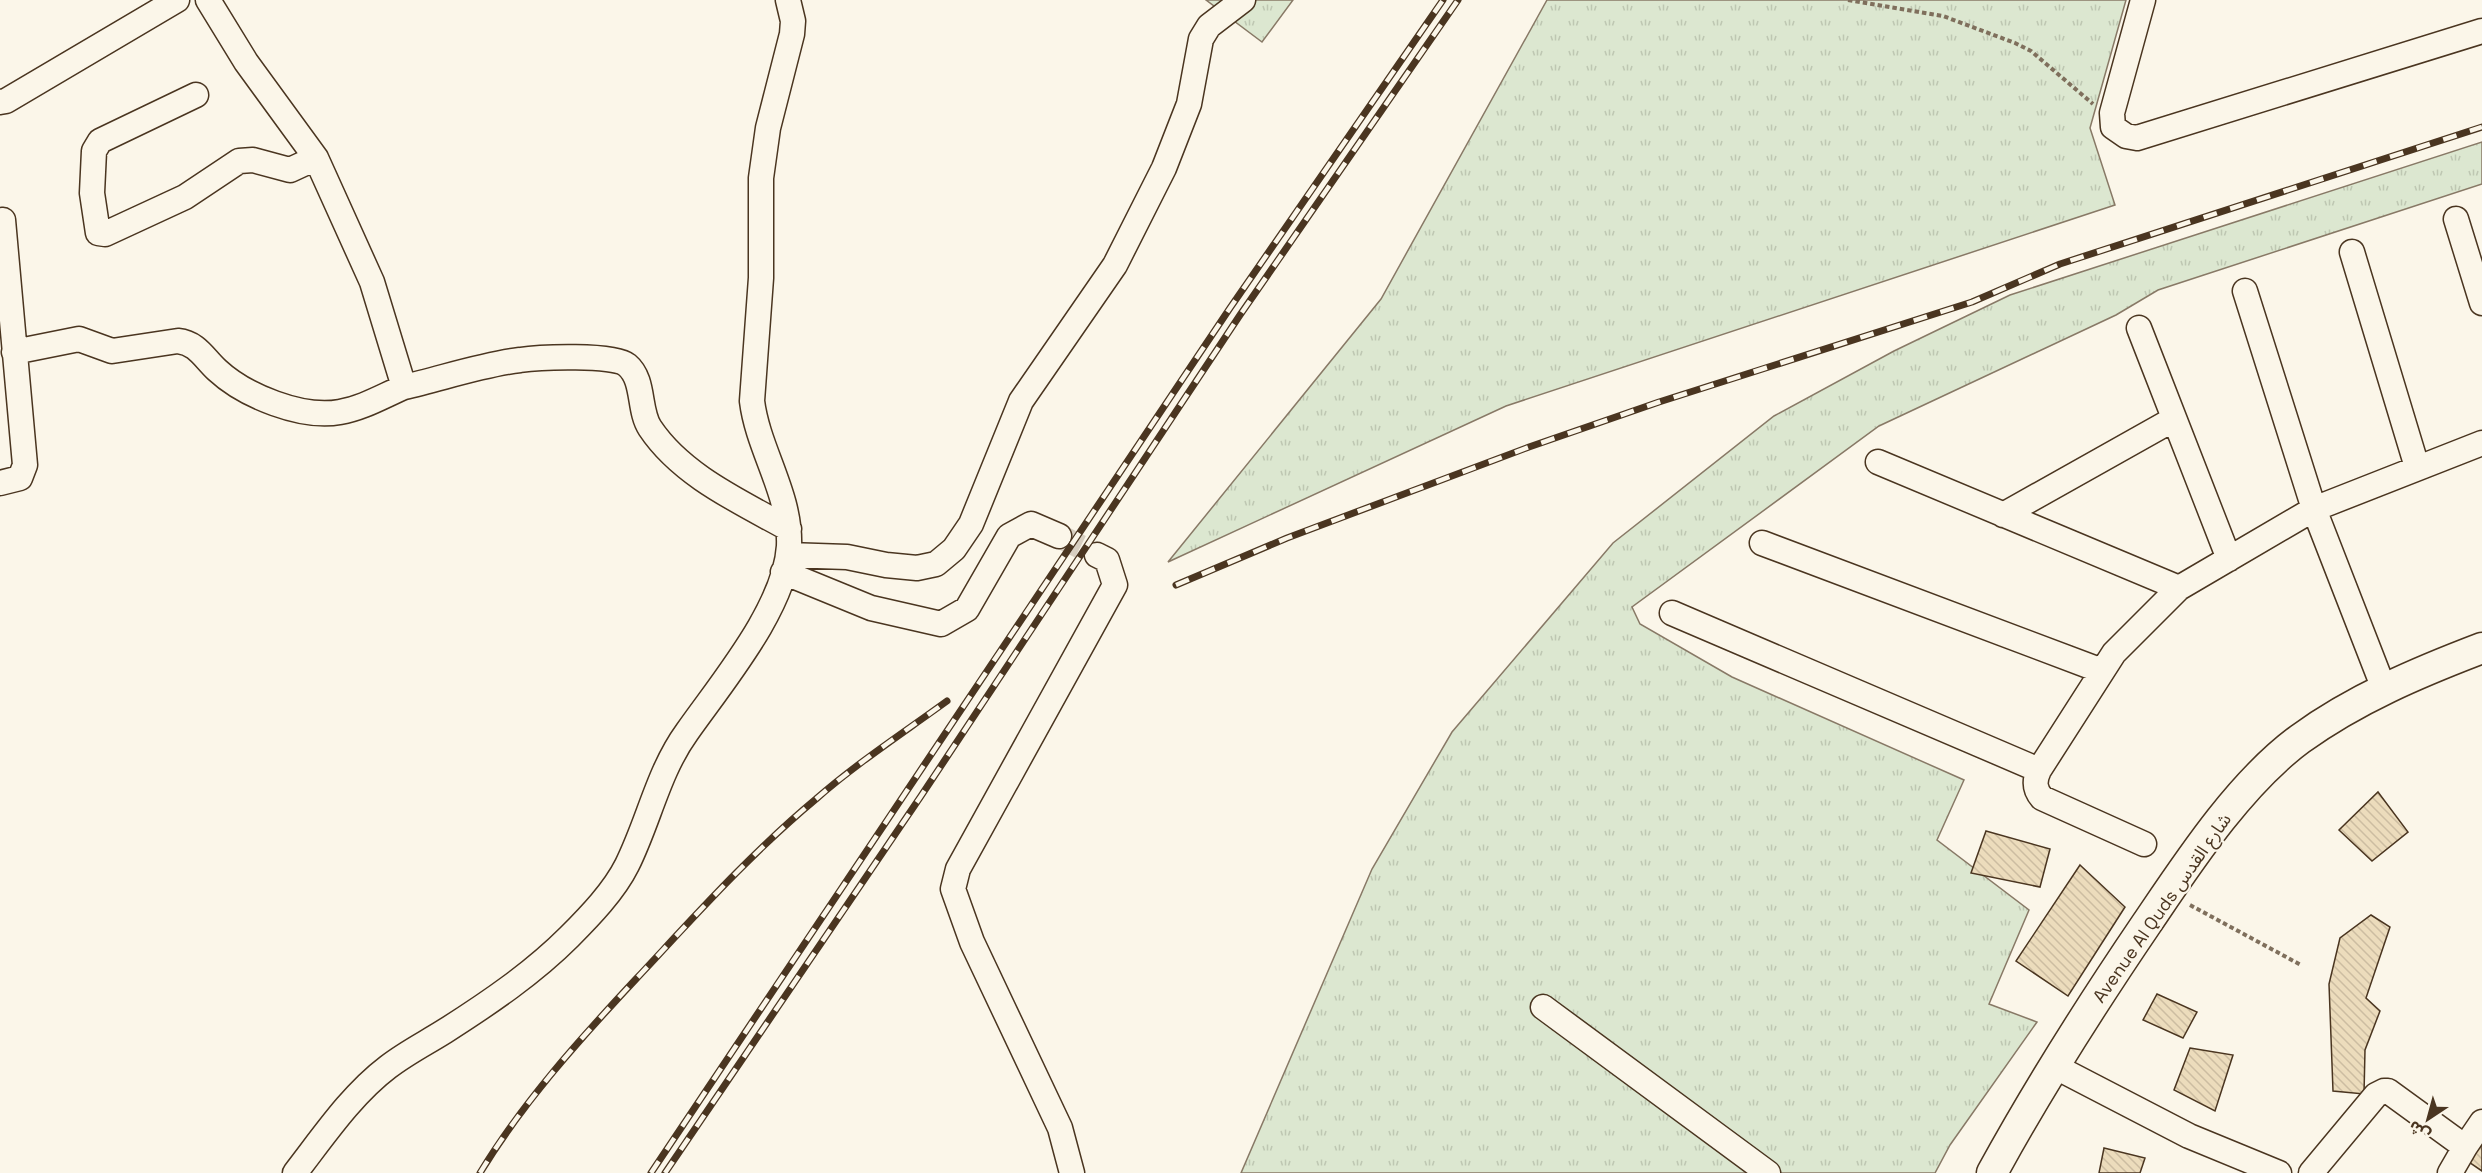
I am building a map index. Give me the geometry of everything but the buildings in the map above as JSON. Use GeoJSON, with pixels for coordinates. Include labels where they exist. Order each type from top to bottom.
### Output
{"type":"FeatureCollection","features":[{"type":"Feature","properties":{"kind":"main road","name":"Avenue Al Quds شارع القدس"},"geometry":{"type":"LineString","coordinates":[[1992,1173],[2054,1066],[2168,893],[2218,824],[2257,779],[2299,740],[2346,709],[2384,689],[2481,651]]}},
{"type":"Feature","properties":{"kind":"street"},"geometry":{"type":"LineString","coordinates":[[0,102],[6,101],[63,69],[177,0]]}},
{"type":"Feature","properties":{"kind":"street"},"geometry":{"type":"LineString","coordinates":[[208,0],[246,62],[316,158],[372,282],[404,387]]}},
{"type":"Feature","properties":{"kind":"street"},"geometry":{"type":"LineString","coordinates":[[295,1173],[348,1107],[378,1075],[489,1003],[569,937],[614,886],[627,866],[668,763],[682,739],[750,642],[772,601],[786,564],[789,529],[774,467],[754,416],[752,400],[761,278],[761,178],[770,118],[792,34],[793,21],[788,0]]}},
{"type":"Feature","properties":{"kind":"street"},"geometry":{"type":"LineString","coordinates":[[786,564],[847,557],[886,565],[917,568],[936,564],[954,549],[971,524],[1021,401],[1115,265],[1164,168],[1189,104],[1201,39],[1209,26],[1243,0]]}},
{"type":"Feature","properties":{"kind":"street"},"geometry":{"type":"LineString","coordinates":[[2143,0],[2111,121],[2113,127],[2119,132],[2137,138],[2482,31]]}},
{"type":"Feature","properties":{"kind":"street"},"geometry":{"type":"LineString","coordinates":[[196,95],[100,141],[94,151],[92,193],[98,233],[105,234],[185,197],[239,161],[253,160],[290,170],[316,158]]}},
{"type":"Feature","properties":{"kind":"street"},"geometry":{"type":"LineString","coordinates":[[2456,219],[2482,303]]}},
{"type":"Feature","properties":{"kind":"street"},"geometry":{"type":"LineString","coordinates":[[0,483],[20,478],[25,465],[3,220]]}},
{"type":"Feature","properties":{"kind":"street"},"geometry":{"type":"LineString","coordinates":[[2352,252],[2417,467]]}},
{"type":"Feature","properties":{"kind":"street"},"geometry":{"type":"LineString","coordinates":[[2245,291],[2314,509],[2384,689]]}},
{"type":"Feature","properties":{"kind":"street"},"geometry":{"type":"LineString","coordinates":[[2139,328],[2229,559]]}},
{"type":"Feature","properties":{"kind":"street"},"geometry":{"type":"LineString","coordinates":[[14,352],[79,339],[112,351],[178,341],[187,342],[239,388],[271,402],[313,413],[338,412],[358,407],[404,387],[520,360],[602,358],[621,361],[633,372],[649,426],[665,447],[703,479],[789,529]]}},
{"type":"Feature","properties":{"kind":"street"},"geometry":{"type":"LineString","coordinates":[[2003,515],[2174,419]]}},
{"type":"Feature","properties":{"kind":"street"},"geometry":{"type":"LineString","coordinates":[[2144,844],[2042,798],[2038,794],[2035,782],[2039,770],[2114,653],[2180,588],[2314,509],[2482,443]]}},
{"type":"Feature","properties":{"kind":"street"},"geometry":{"type":"LineString","coordinates":[[1878,462],[2180,588]]}},
{"type":"Feature","properties":{"kind":"street"},"geometry":{"type":"LineString","coordinates":[[786,564],[870,608],[942,624],[967,609],[1009,536],[1031,524],[1059,536]]}},
{"type":"Feature","properties":{"kind":"street"},"geometry":{"type":"LineString","coordinates":[[1762,543],[2102,671]]}},
{"type":"Feature","properties":{"kind":"street"},"geometry":{"type":"LineString","coordinates":[[1072,1173],[1060,1128],[972,942],[953,890],[958,869],[1115,585],[1107,560],[1097,555]]}},
{"type":"Feature","properties":{"kind":"street"},"geometry":{"type":"LineString","coordinates":[[1672,614],[2039,770]]}},
{"type":"Feature","properties":{"kind":"street"},"geometry":{"type":"LineString","coordinates":[[1543,1007],[1768,1173]]}},
{"type":"Feature","properties":{"kind":"street"},"geometry":{"type":"LineString","coordinates":[[2054,1066],[2189,1136],[2279,1173]]}},
{"type":"Feature","properties":{"kind":"street"},"geometry":{"type":"LineString","coordinates":[[2311,1173],[2376,1095],[2384,1090],[2464,1147]]}},
{"type":"Feature","properties":{"kind":"street"},"geometry":{"type":"LineString","coordinates":[[2450,1173],[2464,1147],[2482,1122]]}},
{"type":"Feature","properties":{"kind":"path"},"geometry":{"type":"LineString","coordinates":[[1848,0],[1943,16],[2015,43],[2031,51],[2111,121]]}},
{"type":"Feature","properties":{"kind":"path"},"geometry":{"type":"LineString","coordinates":[[2168,893],[2301,965]]}},
{"type":"Feature","properties":{"kind":"green space"},"geometry":{"type":"Polygon","coordinates":[[[1206,0],[1293,0],[1262,42],[1206,0]]]}},
{"type":"Feature","properties":{"kind":"green space"},"geometry":{"type":"Polygon","coordinates":[[[1547,0],[2126,0],[2090,128],[2115,205],[1506,406],[1168,562],[1381,299],[1547,0]]]}},
{"type":"Feature","properties":{"kind":"green space"},"geometry":{"type":"Polygon","coordinates":[[[2482,142],[2482,184],[2158,290],[2116,315],[1879,426],[1632,607],[1640,624],[1732,677],[1964,780],[1937,840],[2029,910],[1989,1004],[2037,1022],[1950,1145],[1935,1173],[1241,1173],[1372,869],[1452,732],[1613,543],[1774,416],[1894,351],[2010,295],[2482,142]]]}},
{"type":"Feature","properties":{"kind":"tunnel"},"geometry":{"type":"LineString","coordinates":[[1059,536],[1097,555]]}},
{"type":"Feature","properties":{"kind":"railway"},"geometry":{"type":"LineString","coordinates":[[651,1173],[1230,308],[1443,0]]}},
{"type":"Feature","properties":{"kind":"railway"},"geometry":{"type":"LineString","coordinates":[[665,1173],[921,796],[1240,315],[1458,0]]}},
{"type":"Feature","properties":{"kind":"railway"},"geometry":{"type":"LineString","coordinates":[[1176,585],[1287,538],[1529,447],[1659,402],[1972,302],[2060,264],[2482,127]]}},
{"type":"Feature","properties":{"kind":"railway"},"geometry":{"type":"LineString","coordinates":[[480,1173],[533,1096],[573,1048],[679,932],[746,863],[832,786],[947,701]]}}]}
